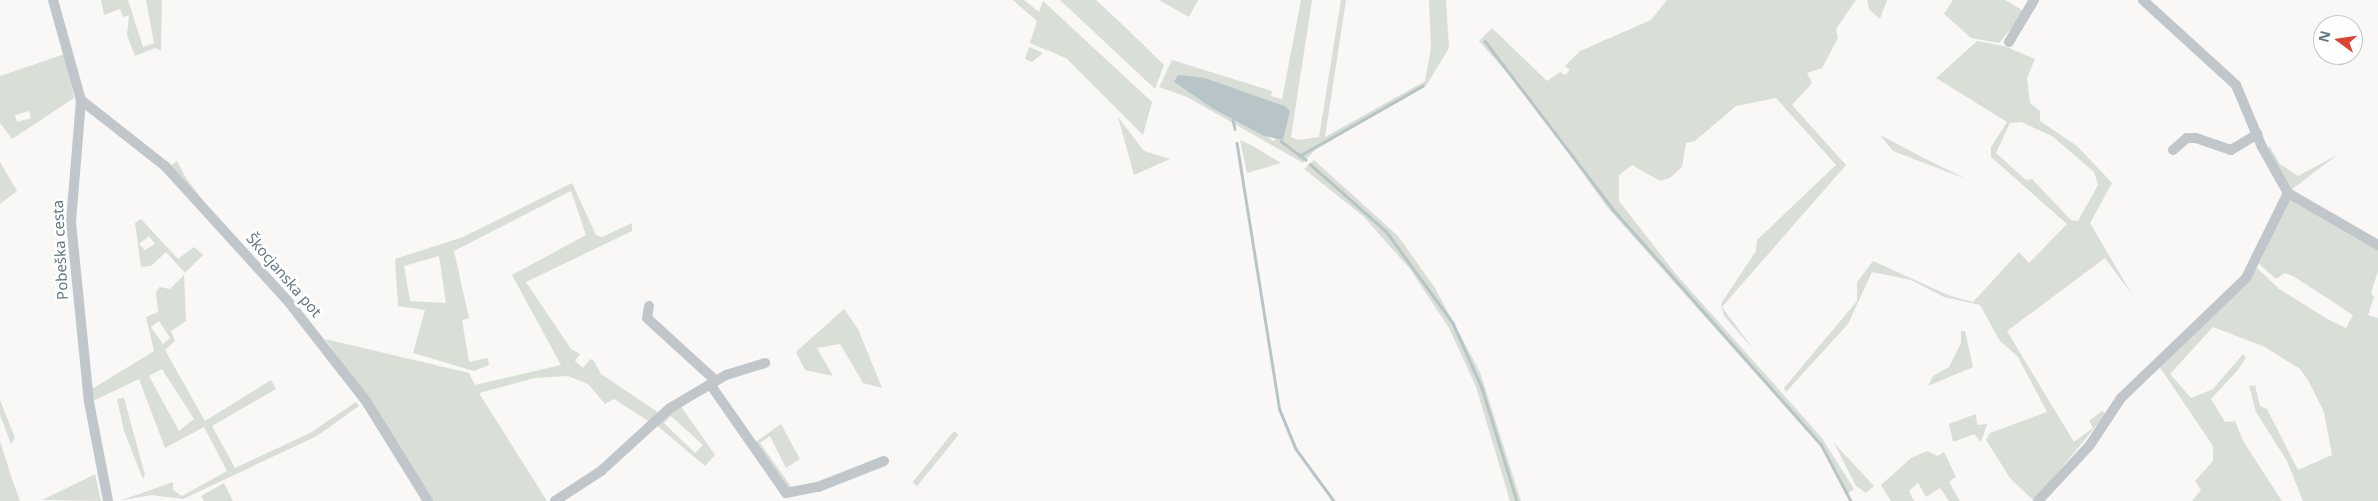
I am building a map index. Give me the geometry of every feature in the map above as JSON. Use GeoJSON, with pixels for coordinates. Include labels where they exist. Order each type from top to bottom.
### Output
{"type":"FeatureCollection","features":[{"type":"Feature","properties":{"kind":"street","name":"Pobeška cesta"},"geometry":{"type":"LineString","coordinates":[[53,0],[81,100],[71,222],[89,402],[108,501]]}},
{"type":"Feature","properties":{"kind":"street"},"geometry":{"type":"LineString","coordinates":[[2009,42],[2034,0]]}},
{"type":"Feature","properties":{"kind":"street"},"geometry":{"type":"LineString","coordinates":[[2143,0],[2236,85],[2288,193],[2378,245]]}},
{"type":"Feature","properties":{"kind":"street","name":"Škocjanska pot"},"geometry":{"type":"LineString","coordinates":[[81,100],[166,166],[275,286],[366,401],[428,501]]}},
{"type":"Feature","properties":{"kind":"street"},"geometry":{"type":"LineString","coordinates":[[2172,150],[2187,138],[2196,138],[2231,150],[2258,134]]}},
{"type":"Feature","properties":{"kind":"street"},"geometry":{"type":"LineString","coordinates":[[2038,501],[2090,445],[2121,398],[2246,278],[2288,193]]}},
{"type":"Feature","properties":{"kind":"street"},"geometry":{"type":"LineString","coordinates":[[649,306],[647,318],[713,383],[786,494],[884,461]]}},
{"type":"Feature","properties":{"kind":"street"},"geometry":{"type":"LineString","coordinates":[[555,501],[601,471],[670,408],[713,383],[766,363]]}},
{"type":"Feature","properties":{"kind":"shaded area"},"geometry":{"type":"Polygon","coordinates":[[[101,0],[128,0],[143,47],[154,43],[146,0],[162,0],[161,51],[155,48],[135,56],[127,35],[129,15],[123,17],[120,9],[104,15],[101,0]]]}},
{"type":"Feature","properties":{"kind":"shaded area"},"geometry":{"type":"Polygon","coordinates":[[[1013,0],[1024,0],[1039,12],[1043,1],[1152,102],[1143,135],[1066,58],[1030,43],[1037,21],[1013,0]]]}},
{"type":"Feature","properties":{"kind":"shaded area"},"geometry":{"type":"Polygon","coordinates":[[[1060,0],[1096,0],[1125,27],[1164,65],[1155,89],[1060,0]]]}},
{"type":"Feature","properties":{"kind":"shaded area"},"geometry":{"type":"Polygon","coordinates":[[[1159,0],[1198,0],[1189,17],[1159,0]]]}},
{"type":"Feature","properties":{"kind":"shaded area"},"geometry":{"type":"Polygon","coordinates":[[[1301,0],[1312,0],[1291,137],[1298,140],[1319,137],[1341,0],[1346,0],[1325,137],[1425,81],[1431,48],[1429,0],[1446,0],[1449,48],[1426,86],[1315,150],[1303,163],[1187,97],[1159,87],[1172,60],[1272,91],[1271,96],[1282,99],[1301,0]],[[1205,78],[1174,82],[1274,141],[1290,111],[1285,106],[1205,78]]]}},
{"type":"Feature","properties":{"kind":"shaded area"},"geometry":{"type":"Polygon","coordinates":[[[1667,0],[1856,0],[1836,29],[1838,38],[1822,68],[1807,73],[1812,83],[1792,105],[1846,165],[1722,307],[1754,350],[1724,316],[1721,305],[1722,302],[1756,251],[1757,240],[1836,165],[1776,98],[1736,106],[1695,141],[1686,143],[1682,167],[1670,178],[1660,181],[1632,165],[1619,175],[1619,201],[1675,273],[1822,438],[1854,489],[1846,495],[1821,447],[1607,207],[1531,100],[1479,41],[1492,28],[1547,81],[1560,72],[1565,75],[1570,70],[1565,66],[1580,51],[1651,20],[1667,0]]]}},
{"type":"Feature","properties":{"kind":"shaded area"},"geometry":{"type":"Polygon","coordinates":[[[1867,0],[1887,0],[1880,19],[1869,9],[1867,0]]]}},
{"type":"Feature","properties":{"kind":"shaded area"},"geometry":{"type":"Polygon","coordinates":[[[1953,0],[2005,0],[2025,12],[1999,43],[1971,38],[1944,14],[1953,0]]]}},
{"type":"Feature","properties":{"kind":"shaded area"},"geometry":{"type":"Polygon","coordinates":[[[1977,41],[2004,46],[2035,59],[2027,78],[2030,103],[2040,111],[2040,121],[2077,146],[2112,183],[2090,223],[2133,296],[2105,258],[2007,331],[2074,442],[2093,428],[2089,421],[2102,411],[2106,414],[2034,501],[2010,478],[1986,440],[1990,433],[2047,412],[2018,357],[2000,341],[1980,305],[1944,297],[1911,280],[1872,272],[1848,324],[1786,392],[1784,388],[1857,301],[1857,282],[1873,261],[1948,295],[1973,302],[2019,252],[2029,263],[2067,224],[1991,157],[1991,147],[2007,122],[1936,78],[1977,41]],[[2021,122],[2010,123],[1996,153],[2026,180],[2032,179],[2071,220],[2078,221],[2098,185],[2094,172],[2052,136],[2021,122]]]}},
{"type":"Feature","properties":{"kind":"shaded area"},"geometry":{"type":"Polygon","coordinates":[[[1029,47],[1043,53],[1032,62],[1025,59],[1029,47]]]}},
{"type":"Feature","properties":{"kind":"shaded area"},"geometry":{"type":"Polygon","coordinates":[[[65,54],[74,98],[12,139],[0,123],[0,76],[65,54]],[[29,111],[15,115],[17,122],[31,118],[29,111]]]}},
{"type":"Feature","properties":{"kind":"shaded area"},"geometry":{"type":"Polygon","coordinates":[[[1178,75],[1205,78],[1285,106],[1290,111],[1283,140],[1264,136],[1212,108],[1174,82],[1178,75]]]}},
{"type":"Feature","properties":{"kind":"shaded area"},"geometry":{"type":"Polygon","coordinates":[[[1118,117],[1144,151],[1170,159],[1134,175],[1118,117]]]}},
{"type":"Feature","properties":{"kind":"shaded area"},"geometry":{"type":"Polygon","coordinates":[[[1880,135],[1922,157],[1966,179],[1893,151],[1880,135]]]}},
{"type":"Feature","properties":{"kind":"shaded area"},"geometry":{"type":"Polygon","coordinates":[[[1240,140],[1251,145],[1281,163],[1247,173],[1240,140]]]}},
{"type":"Feature","properties":{"kind":"shaded area"},"geometry":{"type":"Polygon","coordinates":[[[2270,147],[2280,164],[2298,176],[2337,155],[2291,190],[2266,149],[2270,147]]]}},
{"type":"Feature","properties":{"kind":"shaded area"},"geometry":{"type":"Polygon","coordinates":[[[1314,160],[1398,236],[1435,288],[1480,372],[1521,501],[1510,501],[1476,387],[1449,328],[1410,269],[1363,216],[1304,169],[1314,160]]]}},
{"type":"Feature","properties":{"kind":"shaded area"},"geometry":{"type":"Polygon","coordinates":[[[177,161],[186,178],[217,219],[169,167],[177,161]]]}},
{"type":"Feature","properties":{"kind":"shaded area"},"geometry":{"type":"Polygon","coordinates":[[[0,162],[17,191],[0,204],[0,162]]]}},
{"type":"Feature","properties":{"kind":"shaded area"},"geometry":{"type":"Polygon","coordinates":[[[572,183],[596,235],[602,237],[632,223],[632,231],[526,282],[571,349],[580,354],[575,361],[583,368],[590,359],[594,361],[601,374],[659,413],[650,422],[614,399],[605,404],[588,384],[568,376],[535,378],[479,393],[547,501],[431,501],[376,411],[325,339],[469,373],[475,385],[561,365],[512,275],[586,235],[571,191],[454,251],[469,318],[462,320],[469,362],[488,358],[489,365],[474,371],[413,353],[425,310],[398,306],[395,259],[463,237],[572,183]],[[439,256],[404,266],[410,301],[446,303],[439,256]]]}},
{"type":"Feature","properties":{"kind":"shaded area"},"geometry":{"type":"Polygon","coordinates":[[[2289,198],[2378,248],[2378,271],[2371,293],[2374,297],[2368,315],[2378,318],[2378,501],[2303,501],[2287,461],[2256,412],[2249,386],[2255,385],[2260,406],[2267,409],[2298,470],[2332,455],[2324,412],[2308,380],[2300,369],[2265,347],[2213,327],[2170,374],[2191,398],[2213,389],[2243,354],[2246,358],[2237,371],[2211,399],[2225,422],[2235,421],[2243,441],[2282,501],[2192,501],[2201,490],[2195,481],[2213,461],[2213,446],[2159,366],[2257,268],[2279,289],[2329,320],[2346,328],[2353,315],[2293,276],[2285,273],[2276,279],[2259,264],[2289,198]]]}},
{"type":"Feature","properties":{"kind":"shaded area"},"geometry":{"type":"Polygon","coordinates":[[[141,219],[178,259],[194,247],[203,255],[185,273],[166,252],[151,266],[141,267],[135,223],[141,219]],[[149,236],[139,244],[145,250],[155,244],[149,236]]]}},
{"type":"Feature","properties":{"kind":"shaded area"},"geometry":{"type":"Polygon","coordinates":[[[184,275],[186,321],[171,331],[175,341],[165,350],[205,421],[271,380],[276,389],[212,426],[235,468],[310,433],[356,402],[359,406],[317,436],[183,499],[151,495],[119,501],[173,482],[173,490],[182,496],[227,471],[204,427],[165,448],[139,379],[93,401],[92,389],[154,351],[146,317],[158,312],[156,293],[159,287],[170,289],[184,275]],[[159,321],[151,327],[163,344],[170,338],[159,321]],[[162,369],[149,376],[179,431],[194,419],[162,369]]]}},
{"type":"Feature","properties":{"kind":"shaded area"},"geometry":{"type":"Polygon","coordinates":[[[844,309],[858,329],[882,388],[863,383],[840,344],[817,348],[833,376],[805,370],[796,352],[844,309]]]}},
{"type":"Feature","properties":{"kind":"shaded area"},"geometry":{"type":"Polygon","coordinates":[[[1961,331],[1965,331],[1973,367],[1928,386],[1933,376],[1949,367],[1961,343],[1961,331]]]}},
{"type":"Feature","properties":{"kind":"shaded area"},"geometry":{"type":"Polygon","coordinates":[[[124,398],[145,475],[143,479],[124,431],[117,399],[124,398]]]}},
{"type":"Feature","properties":{"kind":"shaded area"},"geometry":{"type":"Polygon","coordinates":[[[0,400],[15,438],[11,444],[0,415],[0,400]]]}},
{"type":"Feature","properties":{"kind":"shaded area"},"geometry":{"type":"Polygon","coordinates":[[[680,405],[715,455],[705,466],[655,424],[680,405]],[[671,416],[664,423],[695,453],[703,445],[671,416]]]}},
{"type":"Feature","properties":{"kind":"shaded area"},"geometry":{"type":"Polygon","coordinates":[[[1976,414],[1977,425],[1987,424],[1981,442],[1974,434],[1953,442],[1949,424],[1976,414]]]}},
{"type":"Feature","properties":{"kind":"shaded area"},"geometry":{"type":"Polygon","coordinates":[[[781,424],[800,459],[786,468],[770,436],[760,443],[795,492],[787,490],[753,444],[781,424]]]}},
{"type":"Feature","properties":{"kind":"shaded area"},"geometry":{"type":"Polygon","coordinates":[[[954,431],[959,435],[917,486],[912,482],[954,431]]]}},
{"type":"Feature","properties":{"kind":"shaded area"},"geometry":{"type":"Polygon","coordinates":[[[0,441],[12,479],[20,501],[0,501],[0,441]]]}},
{"type":"Feature","properties":{"kind":"shaded area"},"geometry":{"type":"Polygon","coordinates":[[[1834,443],[1874,486],[1866,493],[1856,486],[1834,443]]]}},
{"type":"Feature","properties":{"kind":"shaded area"},"geometry":{"type":"Polygon","coordinates":[[[1927,451],[1938,456],[1944,452],[1956,477],[1949,482],[1960,501],[1949,501],[1940,488],[1926,497],[1918,483],[1909,491],[1914,501],[1891,501],[1881,485],[1911,458],[1927,451]]]}},
{"type":"Feature","properties":{"kind":"shaded area"},"geometry":{"type":"Polygon","coordinates":[[[95,474],[101,501],[42,500],[79,482],[95,474]]]}},
{"type":"Feature","properties":{"kind":"shaded area"},"geometry":{"type":"Polygon","coordinates":[[[224,483],[233,501],[204,501],[201,496],[224,483]]]}},
{"type":"Feature","properties":{"kind":"waterway"},"geometry":{"type":"LineString","coordinates":[[1485,41],[1612,208],[1821,444],[1851,501]]}},
{"type":"Feature","properties":{"kind":"waterway"},"geometry":{"type":"LineString","coordinates":[[1299,156],[1422,86]]}},
{"type":"Feature","properties":{"kind":"waterway"},"geometry":{"type":"LineString","coordinates":[[1233,120],[1235,129]]}},
{"type":"Feature","properties":{"kind":"waterway"},"geometry":{"type":"LineString","coordinates":[[1281,141],[1306,160]]}},
{"type":"Feature","properties":{"kind":"waterway"},"geometry":{"type":"LineString","coordinates":[[1237,143],[1280,410],[1296,449],[1334,501]]}},
{"type":"Feature","properties":{"kind":"waterway"},"geometry":{"type":"LineString","coordinates":[[1310,164],[1386,231],[1453,323],[1482,388],[1517,501]]}}]}
